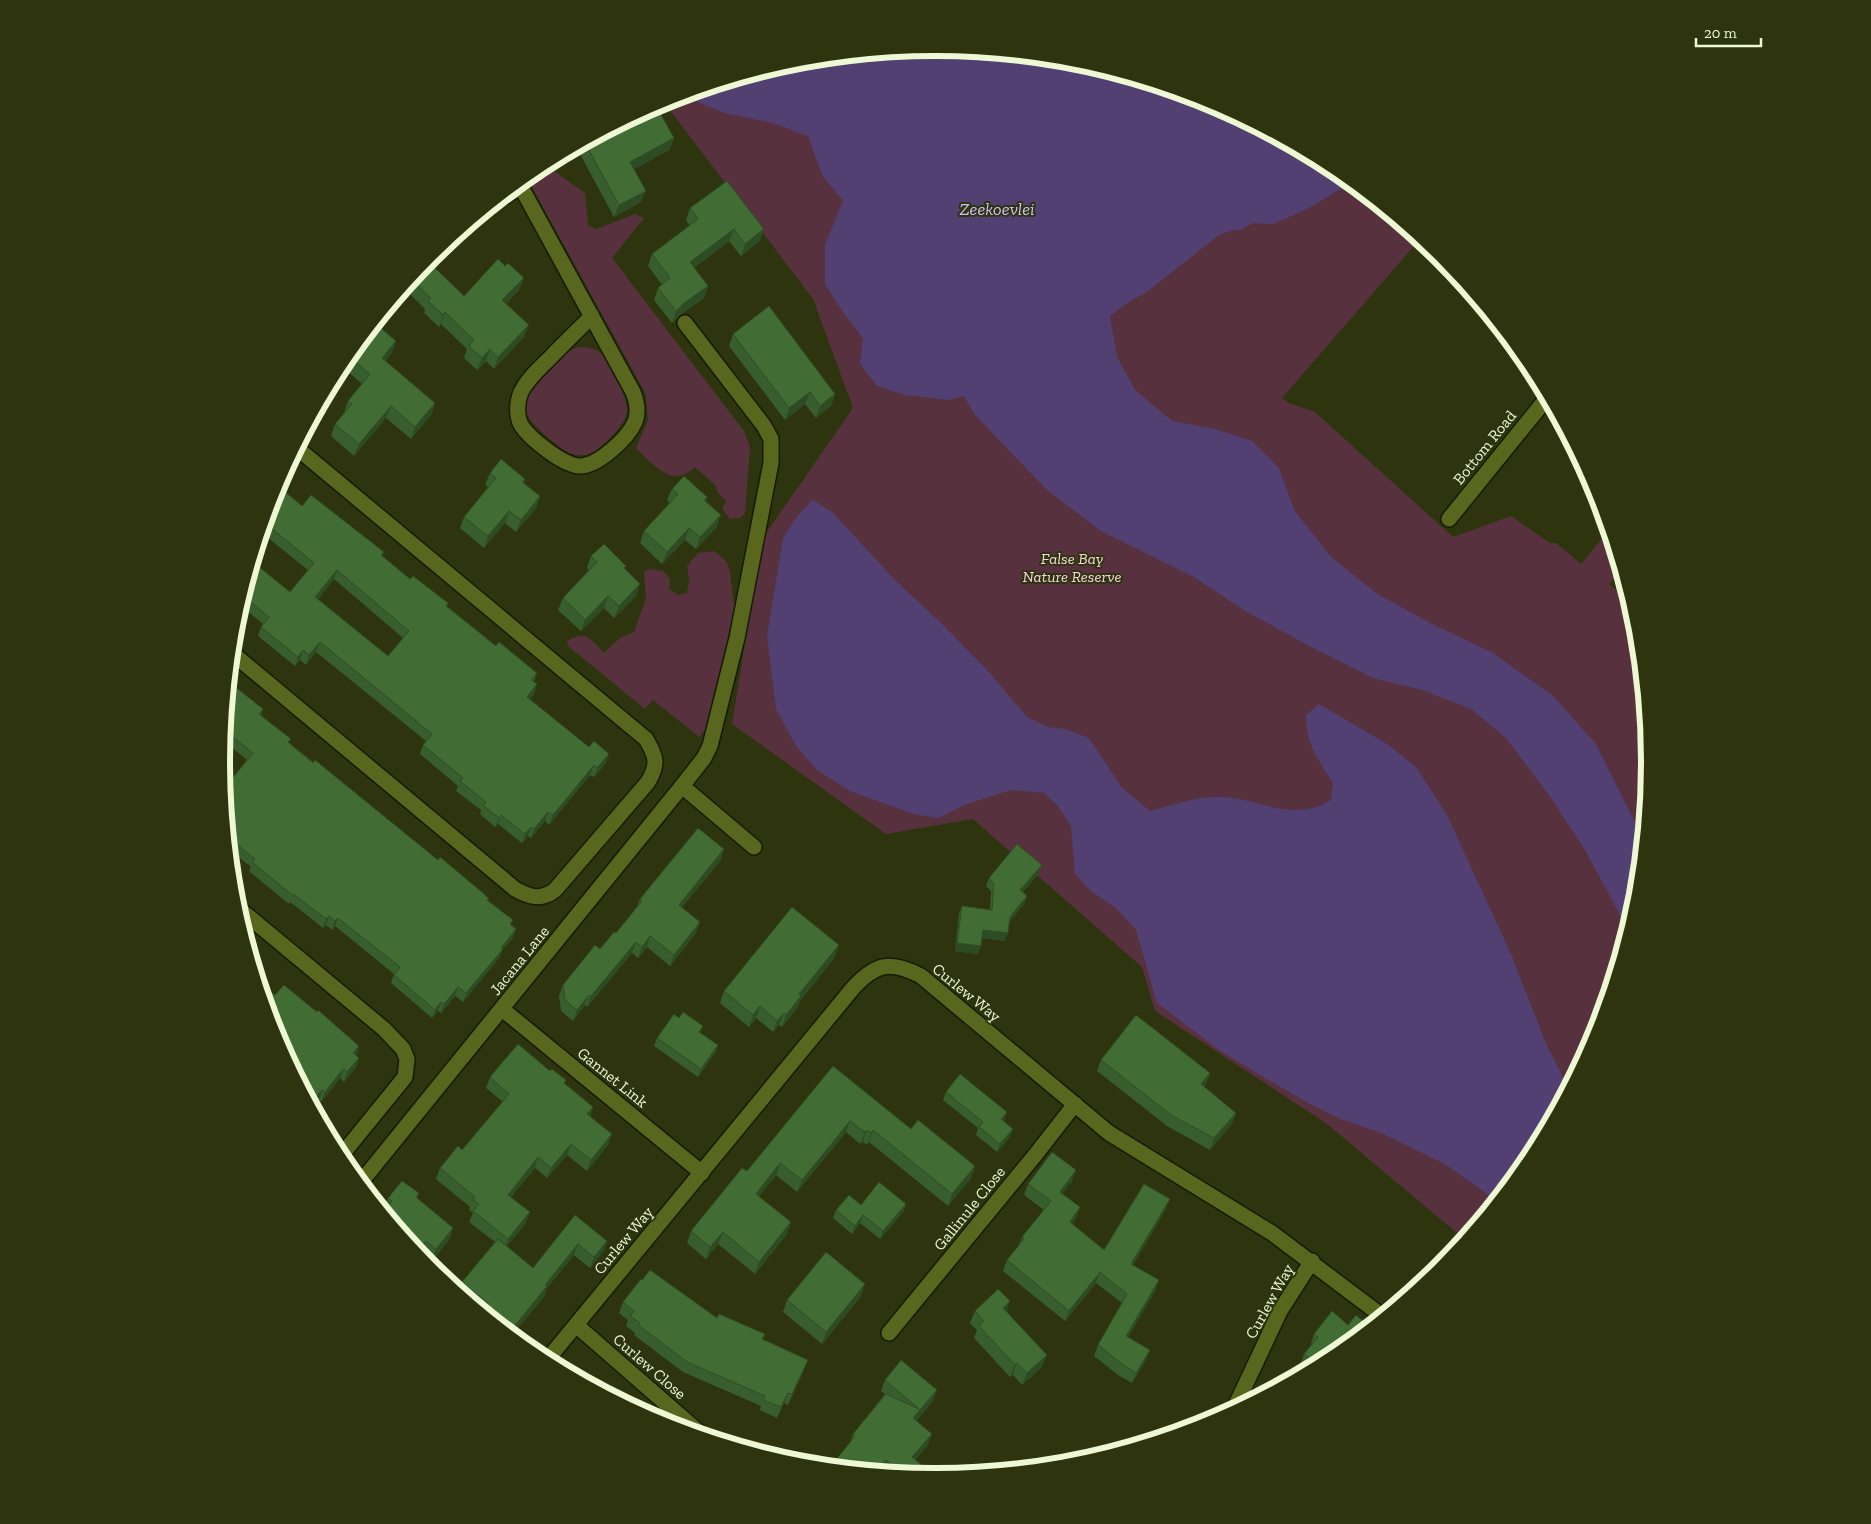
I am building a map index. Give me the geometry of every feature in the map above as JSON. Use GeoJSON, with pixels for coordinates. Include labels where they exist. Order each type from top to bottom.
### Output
{"type":"FeatureCollection","features":[{"type":"Feature","properties":{"kind":"street"},"geometry":{"type":"LineString","coordinates":[[523,189],[592,316],[633,392],[637,402],[635,422],[627,434],[604,457],[595,462],[580,466],[559,460],[530,434],[522,425],[518,416],[518,403],[528,379],[592,316]]}},
{"type":"Feature","properties":{"kind":"street","name":"Jacana Lane"},"geometry":{"type":"LineString","coordinates":[[365,1177],[682,786],[704,758],[710,746],[737,638],[771,462],[771,439],[764,426],[685,323]]}},
{"type":"Feature","properties":{"kind":"street","name":"Bottom Road"},"geometry":{"type":"LineString","coordinates":[[1449,519],[1543,403]]}},
{"type":"Feature","properties":{"kind":"street"},"geometry":{"type":"LineString","coordinates":[[238,658],[515,889],[536,898],[549,895],[555,890],[648,782],[655,767],[656,758],[646,739],[302,452]]}},
{"type":"Feature","properties":{"kind":"street"},"geometry":{"type":"LineString","coordinates":[[682,786],[754,847]]}},
{"type":"Feature","properties":{"kind":"street"},"geometry":{"type":"LineString","coordinates":[[247,915],[384,1029],[403,1048],[407,1059],[405,1077],[346,1149]]}},
{"type":"Feature","properties":{"kind":"street","name":"Curlew Way"},"geometry":{"type":"LineString","coordinates":[[552,1354],[853,988],[863,977],[882,965],[897,965],[921,976],[1109,1133],[1272,1233],[1312,1261],[1280,1311],[1239,1399]]}},
{"type":"Feature","properties":{"kind":"street","name":"Gannet Link"},"geometry":{"type":"LineString","coordinates":[[502,1009],[702,1173]]}},
{"type":"Feature","properties":{"kind":"street","name":"Gallinule Close"},"geometry":{"type":"LineString","coordinates":[[889,1333],[1075,1104]]}},
{"type":"Feature","properties":{"kind":"street"},"geometry":{"type":"LineString","coordinates":[[1312,1261],[1377,1312]]}},
{"type":"Feature","properties":{"kind":"street","name":"Curlew Close"},"geometry":{"type":"LineString","coordinates":[[576,1325],[687,1422]]}},
{"type":"Feature","properties":{"kind":"green space","name":"False Bay Nature Reserve"},"geometry":{"type":"Polygon","coordinates":[[[936,56],[1028,62],[1073,70],[1118,80],[1162,94],[1206,110],[1248,129],[1328,175],[1365,202],[1415,244],[1282,398],[1289,403],[1315,412],[1453,537],[1511,516],[1550,543],[1556,543],[1581,564],[1604,536],[1616,576],[1609,584],[1620,593],[1628,624],[1640,716],[1640,808],[1635,854],[1628,900],[1604,989],[1588,1032],[1547,1115],[1495,1192],[1459,1235],[1327,1124],[1155,1011],[1142,967],[973,819],[886,834],[732,724],[762,539],[853,408],[813,299],[669,109],[753,80],[843,62],[936,56]]]}},
{"type":"Feature","properties":{"kind":"green space"},"geometry":{"type":"Polygon","coordinates":[[[552,170],[585,193],[588,225],[596,229],[635,214],[644,218],[612,258],[744,431],[750,447],[745,513],[740,518],[730,519],[722,509],[726,501],[718,493],[716,486],[695,467],[685,474],[671,475],[658,468],[636,448],[648,420],[646,394],[530,184],[552,170]]]}},
{"type":"Feature","properties":{"kind":"green space"},"geometry":{"type":"Polygon","coordinates":[[[579,347],[596,350],[601,353],[622,389],[627,405],[625,419],[611,437],[598,449],[585,455],[571,454],[556,444],[535,425],[526,409],[526,400],[537,381],[563,356],[579,347]]]}},
{"type":"Feature","properties":{"kind":"green space"},"geometry":{"type":"Polygon","coordinates":[[[714,551],[727,562],[736,619],[714,720],[699,737],[653,700],[645,709],[568,646],[567,641],[584,636],[592,640],[604,653],[620,638],[634,632],[646,599],[644,572],[649,569],[663,571],[670,579],[669,589],[678,595],[687,593],[689,579],[687,566],[698,553],[714,551]]]}},
{"type":"Feature","properties":{"kind":"water","name":"Zeekoevlei"},"geometry":{"type":"Polygon","coordinates":[[[936,56],[1028,62],[1118,80],[1206,110],[1248,129],[1288,151],[1344,187],[1305,210],[1273,224],[1253,223],[1242,229],[1219,235],[1148,291],[1127,303],[1110,316],[1117,357],[1135,390],[1172,421],[1215,429],[1252,441],[1279,468],[1294,510],[1331,557],[1376,593],[1428,622],[1493,653],[1553,696],[1596,744],[1638,830],[1628,900],[1623,921],[1585,850],[1551,798],[1506,738],[1471,709],[1422,690],[1373,678],[1242,609],[1194,577],[1101,531],[1047,490],[975,415],[964,396],[949,400],[905,395],[877,386],[860,364],[863,338],[825,284],[825,245],[843,201],[822,175],[808,136],[773,123],[725,113],[693,100],[753,80],[843,62],[936,56]]]}},
{"type":"Feature","properties":{"kind":"water"},"geometry":{"type":"Polygon","coordinates":[[[813,500],[832,512],[895,580],[988,671],[1027,717],[1048,727],[1065,729],[1089,738],[1122,788],[1150,811],[1210,797],[1233,798],[1289,810],[1317,807],[1331,800],[1333,783],[1322,767],[1308,735],[1306,715],[1319,704],[1387,744],[1416,767],[1447,815],[1511,954],[1547,1046],[1565,1080],[1547,1115],[1490,1198],[1445,1164],[1381,1133],[1341,1119],[1310,1104],[1255,1072],[1219,1050],[1157,1003],[1136,930],[1117,909],[1090,890],[1075,874],[1071,826],[1058,806],[1044,793],[1011,790],[967,804],[938,818],[914,814],[850,791],[817,770],[796,746],[776,709],[767,636],[783,538],[798,515],[813,500]]]}},
{"type":"Feature","properties":{"kind":"building"},"geometry":{"type":"Polygon","coordinates":[[[660,112],[674,138],[630,162],[646,191],[619,205],[588,148],[660,112]]]}},
{"type":"Feature","properties":{"kind":"building"},"geometry":{"type":"Polygon","coordinates":[[[727,181],[764,229],[745,244],[734,229],[690,262],[708,286],[676,311],[658,288],[670,278],[652,254],[698,219],[690,208],[727,181]]]}},
{"type":"Feature","properties":{"kind":"building"},"geometry":{"type":"Polygon","coordinates":[[[498,259],[505,266],[508,263],[524,278],[502,300],[529,325],[498,357],[490,349],[482,358],[469,346],[474,340],[445,312],[443,315],[428,301],[431,298],[416,284],[433,266],[464,296],[498,259]]]}},
{"type":"Feature","properties":{"kind":"building"},"geometry":{"type":"Polygon","coordinates":[[[769,306],[835,394],[820,406],[810,392],[789,408],[733,334],[769,306]]]}},
{"type":"Feature","properties":{"kind":"building"},"geometry":{"type":"Polygon","coordinates":[[[380,327],[396,341],[382,358],[435,403],[415,427],[391,406],[359,444],[335,424],[352,404],[348,401],[370,374],[355,362],[380,327]]]}},
{"type":"Feature","properties":{"kind":"building"},"geometry":{"type":"Polygon","coordinates":[[[501,459],[525,479],[522,482],[540,496],[521,520],[509,511],[488,536],[464,517],[496,478],[490,473],[501,459]]]}},
{"type":"Feature","properties":{"kind":"building"},"geometry":{"type":"Polygon","coordinates":[[[684,476],[707,497],[704,500],[721,515],[700,537],[689,528],[667,552],[644,531],[678,494],[672,489],[684,476]]]}},
{"type":"Feature","properties":{"kind":"building"},"geometry":{"type":"Polygon","coordinates":[[[284,491],[302,506],[311,495],[384,552],[381,555],[410,579],[413,576],[448,603],[446,606],[496,646],[499,642],[537,673],[531,680],[537,684],[527,697],[589,747],[594,741],[609,754],[597,768],[594,765],[553,815],[548,812],[534,829],[531,827],[525,834],[501,815],[499,818],[483,805],[486,802],[460,781],[463,778],[423,745],[432,734],[320,642],[309,655],[303,650],[298,657],[261,627],[269,617],[249,601],[258,566],[290,592],[314,563],[270,527],[284,491]],[[337,570],[315,597],[388,656],[409,631],[337,570]]]}},
{"type":"Feature","properties":{"kind":"building"},"geometry":{"type":"Polygon","coordinates":[[[604,544],[626,566],[624,568],[640,584],[619,606],[608,596],[585,620],[563,598],[597,562],[591,556],[604,544]]]}},
{"type":"Feature","properties":{"kind":"building"},"geometry":{"type":"Polygon","coordinates":[[[234,686],[263,709],[259,714],[291,739],[288,742],[313,763],[315,760],[438,860],[440,857],[483,893],[489,899],[487,900],[513,920],[510,924],[516,929],[501,948],[503,949],[466,993],[458,987],[444,1004],[441,1002],[435,1010],[394,975],[400,967],[338,918],[335,921],[329,916],[326,919],[292,895],[252,862],[255,859],[235,842],[230,780],[253,753],[231,735],[234,686]]]}},
{"type":"Feature","properties":{"kind":"building"},"geometry":{"type":"Polygon","coordinates":[[[698,828],[724,849],[679,905],[700,922],[674,955],[650,936],[642,947],[636,942],[577,1010],[565,1000],[563,985],[595,945],[600,949],[614,932],[616,933],[642,901],[640,899],[698,828]]]}},
{"type":"Feature","properties":{"kind":"building"},"geometry":{"type":"Polygon","coordinates":[[[1017,844],[1042,865],[1020,890],[1027,896],[1010,917],[1008,933],[983,930],[981,946],[957,943],[962,906],[992,910],[994,883],[989,878],[1017,844]]]}},
{"type":"Feature","properties":{"kind":"building"},"geometry":{"type":"Polygon","coordinates":[[[792,907],[839,945],[799,994],[801,996],[786,1015],[784,1013],[777,1021],[760,1006],[753,1015],[724,991],[792,907]]]}},
{"type":"Feature","properties":{"kind":"building"},"geometry":{"type":"Polygon","coordinates":[[[284,985],[317,1012],[318,1010],[359,1046],[353,1053],[359,1058],[347,1072],[343,1069],[325,1092],[322,1090],[315,1098],[283,1032],[267,988],[275,995],[284,985]]]}},
{"type":"Feature","properties":{"kind":"building"},"geometry":{"type":"Polygon","coordinates":[[[683,1012],[703,1026],[699,1032],[718,1045],[701,1069],[657,1038],[674,1014],[679,1018],[683,1012]]]}},
{"type":"Feature","properties":{"kind":"building"},"geometry":{"type":"Polygon","coordinates":[[[1136,1015],[1210,1073],[1201,1084],[1236,1113],[1214,1138],[1171,1115],[1101,1060],[1136,1015]]]}},
{"type":"Feature","properties":{"kind":"building"},"geometry":{"type":"Polygon","coordinates":[[[518,1044],[550,1071],[552,1069],[566,1080],[564,1083],[593,1107],[587,1114],[612,1134],[591,1160],[571,1144],[551,1168],[538,1157],[508,1195],[530,1212],[508,1239],[473,1211],[479,1204],[473,1200],[475,1197],[440,1168],[458,1146],[462,1150],[509,1094],[490,1077],[518,1044]]]}},
{"type":"Feature","properties":{"kind":"building"},"geometry":{"type":"Polygon","coordinates":[[[833,1066],[911,1129],[918,1120],[975,1166],[952,1194],[873,1130],[871,1133],[867,1130],[865,1132],[850,1121],[802,1180],[780,1163],[756,1194],[791,1222],[759,1262],[723,1232],[710,1247],[691,1231],[742,1168],[747,1171],[833,1066]]]}},
{"type":"Feature","properties":{"kind":"building"},"geometry":{"type":"Polygon","coordinates":[[[960,1074],[1007,1112],[1001,1119],[1013,1129],[1000,1144],[979,1127],[983,1122],[946,1092],[960,1074]]]}},
{"type":"Feature","properties":{"kind":"building"},"geometry":{"type":"Polygon","coordinates":[[[1052,1152],[1076,1170],[1060,1192],[1080,1207],[1070,1222],[1104,1250],[1144,1184],[1170,1199],[1131,1264],[1159,1280],[1126,1336],[1150,1350],[1136,1373],[1098,1345],[1127,1294],[1100,1272],[1069,1311],[1007,1260],[1024,1239],[1022,1237],[1051,1201],[1028,1184],[1052,1152]]]}},
{"type":"Feature","properties":{"kind":"building"},"geometry":{"type":"Polygon","coordinates":[[[402,1181],[419,1193],[416,1197],[453,1228],[436,1249],[426,1241],[422,1246],[388,1206],[392,1201],[388,1198],[402,1181]]]}},
{"type":"Feature","properties":{"kind":"building"},"geometry":{"type":"Polygon","coordinates":[[[879,1182],[906,1204],[883,1231],[863,1215],[855,1226],[836,1210],[849,1195],[861,1205],[879,1182]]]}},
{"type":"Feature","properties":{"kind":"building"},"geometry":{"type":"Polygon","coordinates":[[[575,1215],[607,1241],[594,1257],[578,1244],[513,1327],[487,1306],[489,1304],[462,1282],[498,1239],[533,1268],[575,1215]]]}},
{"type":"Feature","properties":{"kind":"building"},"geometry":{"type":"Polygon","coordinates":[[[826,1252],[865,1284],[826,1332],[787,1300],[826,1252]]]}},
{"type":"Feature","properties":{"kind":"building"},"geometry":{"type":"Polygon","coordinates":[[[650,1270],[717,1318],[719,1314],[765,1334],[762,1339],[808,1360],[792,1394],[788,1393],[781,1407],[763,1400],[765,1396],[687,1362],[638,1325],[640,1323],[630,1316],[634,1311],[623,1302],[650,1270]]]}},
{"type":"Feature","properties":{"kind":"building"},"geometry":{"type":"Polygon","coordinates":[[[998,1289],[1010,1301],[1003,1308],[1047,1355],[1027,1373],[1017,1363],[1015,1365],[979,1326],[984,1321],[975,1311],[998,1289]]]}},
{"type":"Feature","properties":{"kind":"building"},"geometry":{"type":"Polygon","coordinates":[[[1332,1311],[1348,1325],[1356,1315],[1365,1322],[1310,1360],[1304,1354],[1318,1337],[1314,1334],[1332,1311]]]}},
{"type":"Feature","properties":{"kind":"building"},"geometry":{"type":"Polygon","coordinates":[[[901,1360],[937,1390],[913,1418],[932,1434],[912,1457],[925,1468],[893,1466],[886,1460],[882,1465],[835,1461],[855,1436],[853,1434],[886,1394],[919,1409],[885,1380],[901,1360]]]}}]}
